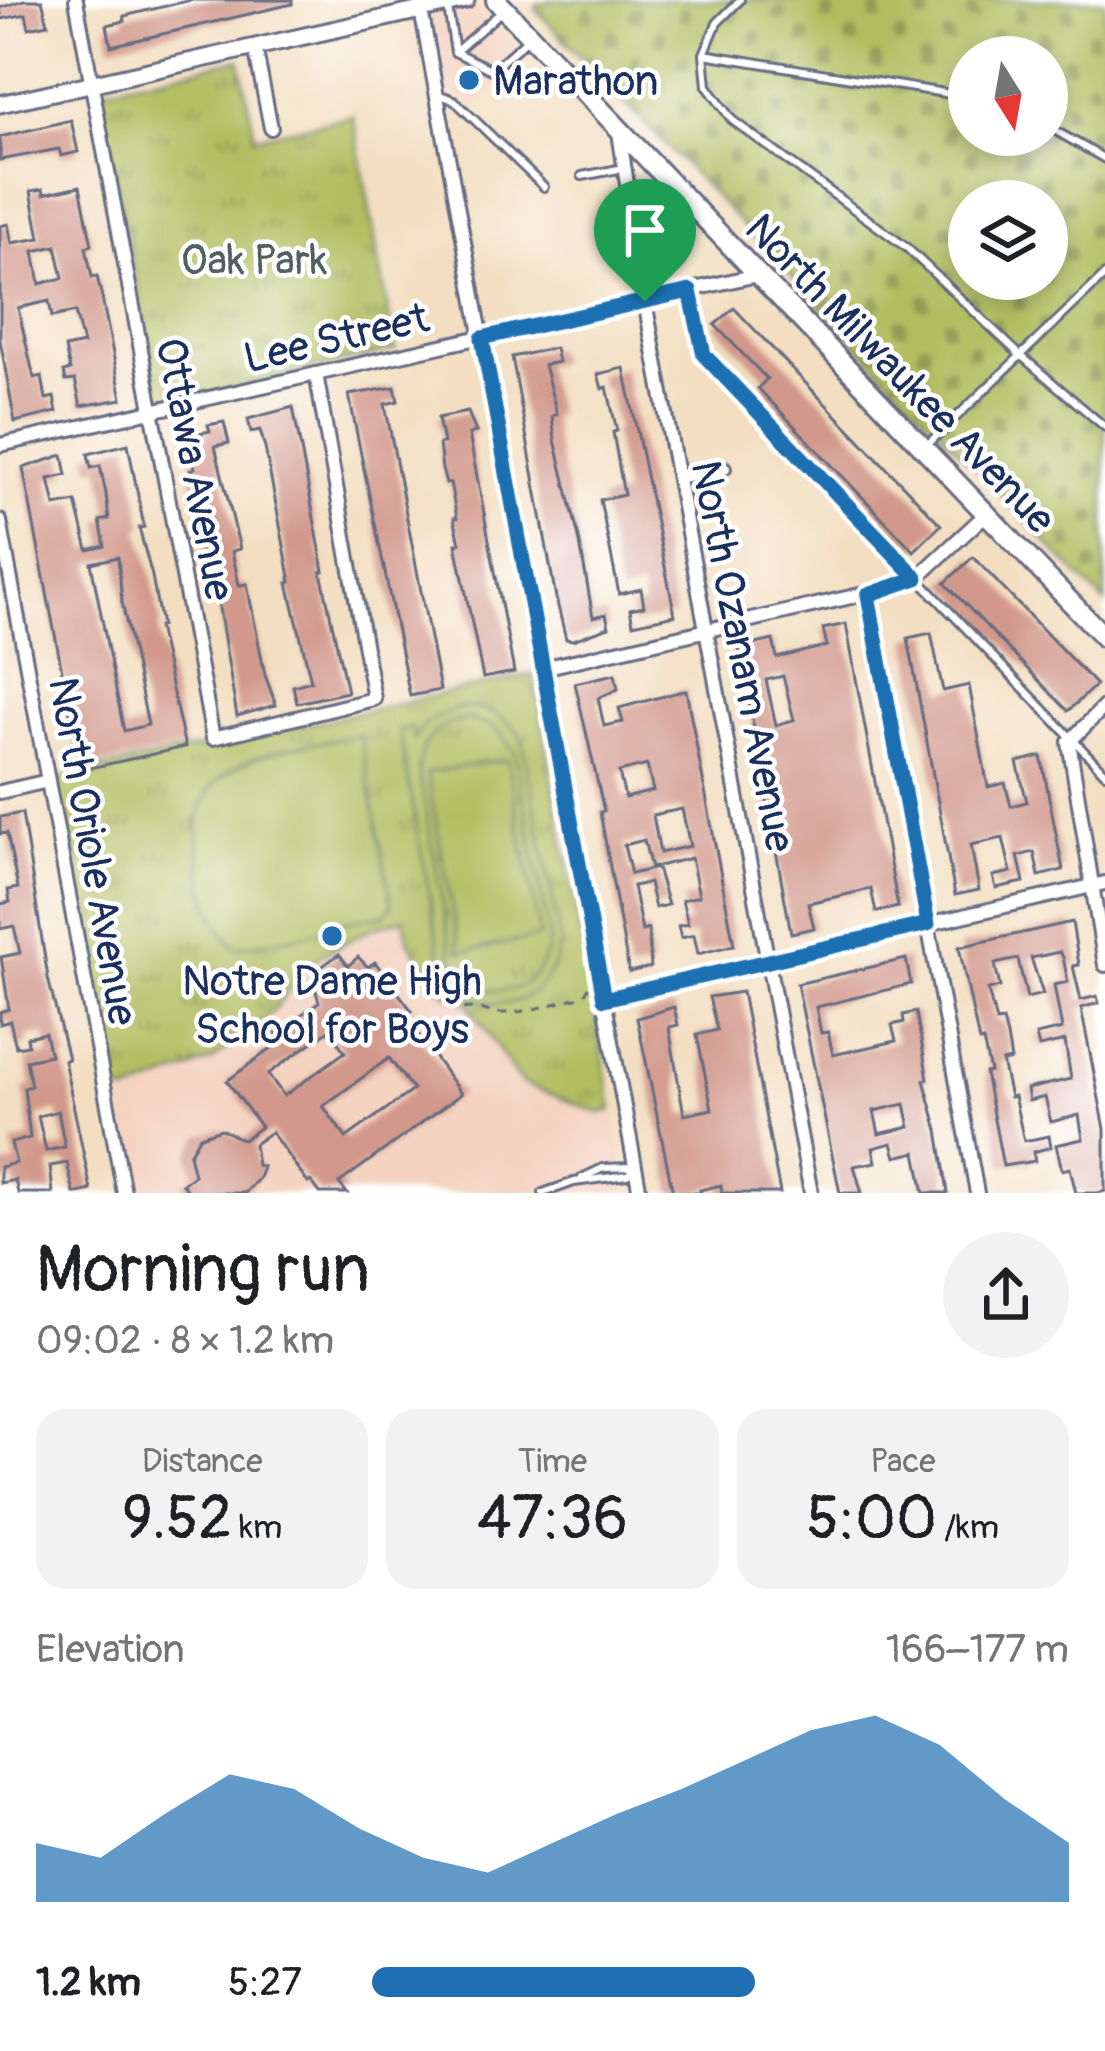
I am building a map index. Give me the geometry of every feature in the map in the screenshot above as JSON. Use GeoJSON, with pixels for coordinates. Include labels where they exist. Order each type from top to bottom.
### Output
{"type":"FeatureCollection","features":[{"type":"Feature","properties":{"kind":"main road","name":"North Milwaukee Avenue"},"geometry":{"type":"LineString","coordinates":[[500,5],[1105,638]]}},
{"type":"Feature","properties":{"kind":"street","name":"Ottawa Avenue"},"geometry":{"type":"LineString","coordinates":[[76,0],[213,738],[374,699],[316,374]]}},
{"type":"Feature","properties":{"kind":"street"},"geometry":{"type":"LineString","coordinates":[[0,104],[466,0]]}},
{"type":"Feature","properties":{"kind":"street"},"geometry":{"type":"LineString","coordinates":[[421,10],[640,1193]]}},
{"type":"Feature","properties":{"kind":"street"},"geometry":{"type":"LineString","coordinates":[[255,47],[271,128]]}},
{"type":"Feature","properties":{"kind":"street","name":"North Ozanam Avenue"},"geometry":{"type":"LineString","coordinates":[[618,130],[645,302],[811,1193]]}},
{"type":"Feature","properties":{"kind":"street","name":"Lee Street"},"geometry":{"type":"LineString","coordinates":[[0,445],[757,275]]}},
{"type":"Feature","properties":{"kind":"street"},"geometry":{"type":"LineString","coordinates":[[677,477],[724,468]]}},
{"type":"Feature","properties":{"kind":"street"},"geometry":{"type":"LineString","coordinates":[[543,668],[868,595],[917,578],[986,514]]}},
{"type":"Feature","properties":{"kind":"street","name":"North Oriole Avenue"},"geometry":{"type":"LineString","coordinates":[[0,521],[124,1193]]}},
{"type":"Feature","properties":{"kind":"street"},"geometry":{"type":"LineString","coordinates":[[868,595],[976,1193]]}},
{"type":"Feature","properties":{"kind":"street"},"geometry":{"type":"LineString","coordinates":[[1105,706],[1071,738],[1099,885],[1105,965]]}},
{"type":"Feature","properties":{"kind":"street"},"geometry":{"type":"LineString","coordinates":[[0,792],[48,781]]}},
{"type":"Feature","properties":{"kind":"street"},"geometry":{"type":"LineString","coordinates":[[604,999],[1099,885]]}},
{"type":"Feature","properties":{"kind":"lane"},"geometry":{"type":"LineString","coordinates":[[740,0],[717,23],[704,55],[707,86],[732,121],[907,248],[1105,427]]}},
{"type":"Feature","properties":{"kind":"lane"},"geometry":{"type":"LineString","coordinates":[[447,4],[455,52],[478,67],[492,70],[530,37]]}},
{"type":"Feature","properties":{"kind":"lane"},"geometry":{"type":"LineString","coordinates":[[455,52],[500,5]]}},
{"type":"Feature","properties":{"kind":"lane"},"geometry":{"type":"LineString","coordinates":[[704,55],[948,94]]}},
{"type":"Feature","properties":{"kind":"lane"},"geometry":{"type":"LineString","coordinates":[[436,94],[454,100],[544,187]]}},
{"type":"Feature","properties":{"kind":"lane"},"geometry":{"type":"LineString","coordinates":[[1068,137],[1105,159]]}},
{"type":"Feature","properties":{"kind":"lane"},"geometry":{"type":"LineString","coordinates":[[582,176],[624,168]]}},
{"type":"Feature","properties":{"kind":"lane"},"geometry":{"type":"LineString","coordinates":[[923,448],[1105,274]]}},
{"type":"Feature","properties":{"kind":"lane"},"geometry":{"type":"LineString","coordinates":[[690,291],[704,355],[1105,773]]}},
{"type":"Feature","properties":{"kind":"lane"},"geometry":{"type":"LineString","coordinates":[[542,1193],[603,1168],[635,1168]]}},
{"type":"Feature","properties":{"kind":"path"},"geometry":{"type":"LineString","coordinates":[[463,1009],[511,1012],[584,997],[585,988],[592,986]]}},
{"type":"Feature","properties":{"kind":"shaded area"},"geometry":{"type":"Polygon","coordinates":[[[468,2],[526,59],[470,108],[432,80],[418,13],[468,2]]]}},
{"type":"Feature","properties":{"kind":"shaded area","name":"Notre Dame High School for Boys"},"geometry":{"type":"Polygon","coordinates":[[[533,674],[629,1193],[132,1193],[54,780],[533,674]]]}},
{"type":"Feature","properties":{"kind":"green space"},"geometry":{"type":"Polygon","coordinates":[[[552,0],[1105,0],[1105,603],[536,10],[537,4],[552,0]]]}},
{"type":"Feature","properties":{"kind":"green space","name":"Oak Park"},"geometry":{"type":"Polygon","coordinates":[[[240,59],[255,137],[353,116],[395,350],[160,401],[99,95],[109,87],[240,59]]]}},
{"type":"Feature","properties":{"kind":"green space","name":"Notre Dame High School for Boys"},"geometry":{"type":"Polygon","coordinates":[[[533,674],[613,1110],[600,1113],[521,1083],[467,1002],[446,994],[409,942],[404,918],[370,929],[317,958],[276,1009],[212,1061],[129,1094],[113,1091],[54,780],[533,674]]]}},
{"type":"Feature","properties":{"kind":"green space"},"geometry":{"type":"Polygon","coordinates":[[[458,708],[478,709],[502,718],[522,739],[559,934],[548,976],[527,996],[514,1001],[483,1001],[447,990],[399,730],[411,727],[414,739],[427,722],[458,708]],[[470,719],[439,729],[422,753],[419,775],[453,959],[466,976],[496,991],[526,983],[537,972],[549,935],[515,752],[496,728],[470,719]]]}},
{"type":"Feature","properties":{"kind":"green space"},"geometry":{"type":"Polygon","coordinates":[[[360,735],[392,905],[385,914],[334,924],[334,929],[236,948],[216,921],[202,877],[198,823],[210,790],[245,762],[292,747],[360,735]]]}},
{"type":"Feature","properties":{"kind":"green space"},"geometry":{"type":"Polygon","coordinates":[[[507,759],[540,937],[460,952],[427,773],[507,759]]]}},
{"type":"Feature","properties":{"kind":"building"},"geometry":{"type":"Polygon","coordinates":[[[42,0],[48,24],[29,28],[26,14],[2,19],[0,8],[42,0]]]}},
{"type":"Feature","properties":{"kind":"building"},"geometry":{"type":"Polygon","coordinates":[[[191,0],[292,0],[292,4],[111,46],[107,25],[125,21],[124,16],[191,0]]]}},
{"type":"Feature","properties":{"kind":"building"},"geometry":{"type":"Polygon","coordinates":[[[71,120],[78,152],[61,156],[59,149],[0,160],[0,137],[71,120]]]}},
{"type":"Feature","properties":{"kind":"building"},"geometry":{"type":"Polygon","coordinates":[[[80,186],[92,245],[86,247],[92,277],[97,276],[122,399],[81,406],[75,380],[66,381],[64,372],[70,370],[65,348],[83,344],[75,312],[52,317],[49,301],[18,308],[34,378],[42,376],[46,399],[54,397],[57,412],[15,422],[0,340],[0,226],[8,224],[12,243],[40,238],[31,191],[43,189],[44,194],[80,186]],[[56,246],[34,251],[40,284],[63,278],[56,246]]]}},
{"type":"Feature","properties":{"kind":"building"},"geometry":{"type":"Polygon","coordinates":[[[734,308],[941,525],[914,551],[758,388],[767,379],[715,325],[734,308]]]}},
{"type":"Feature","properties":{"kind":"building"},"geometry":{"type":"Polygon","coordinates":[[[555,348],[558,362],[544,365],[557,414],[552,416],[555,440],[593,617],[606,614],[609,627],[573,640],[566,639],[556,598],[512,357],[555,348]]]}},
{"type":"Feature","properties":{"kind":"building"},"geometry":{"type":"Polygon","coordinates":[[[624,368],[675,615],[633,624],[630,609],[644,606],[641,589],[619,594],[600,500],[624,495],[613,432],[617,431],[607,387],[602,389],[598,374],[624,368]]]}},
{"type":"Feature","properties":{"kind":"building"},"geometry":{"type":"Polygon","coordinates":[[[395,387],[398,401],[385,404],[440,690],[410,696],[349,395],[395,387]]]}},
{"type":"Feature","properties":{"kind":"building"},"geometry":{"type":"Polygon","coordinates":[[[293,407],[347,692],[297,703],[293,686],[311,681],[265,448],[260,430],[251,432],[248,419],[293,407]]]}},
{"type":"Feature","properties":{"kind":"building"},"geometry":{"type":"Polygon","coordinates":[[[468,412],[476,432],[469,434],[514,672],[483,678],[456,544],[460,543],[457,518],[439,444],[443,443],[438,418],[468,412]]]}},
{"type":"Feature","properties":{"kind":"building"},"geometry":{"type":"Polygon","coordinates":[[[224,422],[229,443],[215,446],[240,549],[232,551],[239,585],[247,584],[265,675],[276,705],[237,716],[202,532],[209,530],[206,515],[200,516],[190,470],[195,468],[184,436],[210,431],[208,425],[224,422]]]}},
{"type":"Feature","properties":{"kind":"building"},"geometry":{"type":"Polygon","coordinates":[[[128,444],[144,527],[139,528],[185,747],[81,770],[23,468],[63,455],[67,475],[49,479],[55,506],[76,502],[88,550],[105,546],[100,521],[109,519],[100,466],[91,468],[88,454],[128,444]],[[118,557],[91,563],[124,731],[148,725],[122,602],[118,557]]]}},
{"type":"Feature","properties":{"kind":"building"},"geometry":{"type":"Polygon","coordinates":[[[973,557],[1096,685],[1068,711],[945,583],[973,557]]]}},
{"type":"Feature","properties":{"kind":"building"},"geometry":{"type":"Polygon","coordinates":[[[846,624],[898,907],[876,912],[871,889],[808,903],[814,928],[791,933],[739,648],[773,640],[777,658],[827,646],[823,629],[846,624]],[[783,676],[766,680],[776,725],[794,720],[783,676]]]}},
{"type":"Feature","properties":{"kind":"building"},"geometry":{"type":"Polygon","coordinates":[[[931,633],[943,691],[969,685],[988,787],[1005,783],[1011,806],[1027,802],[1017,762],[1041,756],[1063,870],[1039,876],[1034,852],[1018,856],[1024,882],[996,888],[993,876],[1011,872],[1003,838],[971,845],[979,890],[955,895],[908,638],[931,633]]]}},
{"type":"Feature","properties":{"kind":"building"},"geometry":{"type":"Polygon","coordinates":[[[615,674],[618,689],[598,698],[604,726],[623,722],[619,708],[686,690],[734,945],[698,954],[694,935],[681,938],[678,926],[688,924],[682,900],[699,896],[691,858],[651,868],[644,840],[624,845],[631,874],[657,868],[668,905],[655,908],[649,883],[633,886],[642,931],[648,929],[651,967],[629,972],[600,812],[604,811],[575,683],[615,674]],[[647,765],[619,772],[625,798],[653,791],[647,765]],[[682,809],[653,815],[660,853],[690,846],[682,809]]]}},
{"type":"Feature","properties":{"kind":"building"},"geometry":{"type":"Polygon","coordinates":[[[22,813],[48,978],[91,1190],[78,1193],[74,1193],[67,1163],[50,1166],[53,1193],[18,1193],[15,1180],[0,1183],[0,1167],[16,1163],[11,1143],[30,1138],[24,1088],[31,1086],[26,1060],[50,1055],[45,1033],[27,1037],[28,1045],[16,1047],[10,1021],[0,1024],[0,1012],[9,1009],[1,957],[20,953],[14,926],[0,929],[0,904],[10,902],[8,890],[18,888],[7,833],[0,834],[0,817],[22,813]],[[58,1111],[38,1116],[46,1151],[65,1147],[58,1111]]]}},
{"type":"Feature","properties":{"kind":"building"},"geometry":{"type":"Polygon","coordinates":[[[1072,922],[1079,965],[1073,966],[1081,1000],[1097,996],[1099,1003],[1081,1008],[1105,1129],[1105,1191],[1098,1193],[1076,1193],[1070,1168],[1062,1170],[1056,1145],[1083,1139],[1079,1115],[1051,1122],[1045,1097],[1029,1101],[1027,1089],[1071,1079],[1065,1041],[1039,1047],[1036,1035],[1062,1029],[1054,985],[1068,982],[1063,957],[1060,952],[1031,958],[1043,994],[1027,998],[1018,959],[995,964],[1000,987],[988,990],[996,1022],[1003,1021],[1007,1036],[1011,1060],[1002,1062],[1010,1097],[1014,1096],[1024,1141],[1049,1136],[1051,1147],[1033,1152],[1035,1161],[1003,1166],[985,1073],[990,1072],[959,947],[1072,922]]]}},
{"type":"Feature","properties":{"kind":"building"},"geometry":{"type":"Polygon","coordinates":[[[339,954],[348,966],[358,957],[368,967],[375,962],[412,1011],[405,1016],[461,1094],[339,1183],[347,1193],[320,1193],[271,1132],[254,1144],[257,1165],[263,1167],[245,1193],[190,1193],[182,1184],[194,1175],[189,1154],[200,1136],[221,1129],[243,1140],[261,1127],[227,1081],[281,1041],[276,1033],[319,1002],[315,988],[326,983],[317,970],[339,954]],[[329,1030],[268,1074],[284,1096],[345,1052],[329,1030]],[[389,1058],[323,1106],[346,1138],[413,1090],[389,1058]]]}},
{"type":"Feature","properties":{"kind":"building"},"geometry":{"type":"Polygon","coordinates":[[[906,959],[911,984],[816,1007],[821,1033],[828,1032],[833,1055],[896,1041],[892,1025],[916,1012],[928,1079],[924,1080],[948,1193],[924,1193],[916,1152],[896,1157],[892,1143],[873,1148],[876,1162],[854,1166],[862,1193],[840,1193],[797,984],[906,959]],[[905,1104],[874,1111],[879,1134],[910,1127],[905,1104]]]}},
{"type":"Feature","properties":{"kind":"building"},"geometry":{"type":"Polygon","coordinates":[[[742,992],[780,1193],[722,1193],[721,1185],[701,1193],[673,1193],[637,1018],[674,1007],[678,1025],[669,1027],[684,1115],[712,1109],[697,1035],[717,1030],[709,997],[742,992]]]}},
{"type":"Feature","properties":{"kind":"place","name":"Marathon"},"geometry":{"type":"Point","coordinates":[469,80]}},
{"type":"Feature","properties":{"kind":"place","name":"Notre Dame High School for Boys"},"geometry":{"type":"Point","coordinates":[332,936]}},
{"type":"Feature","properties":{"kind":"route"},"geometry":{"type":"LineString","coordinates":[[690,291],[704,355],[917,578],[868,595],[928,924],[604,999],[482,338],[645,302],[690,291]]}}]}
